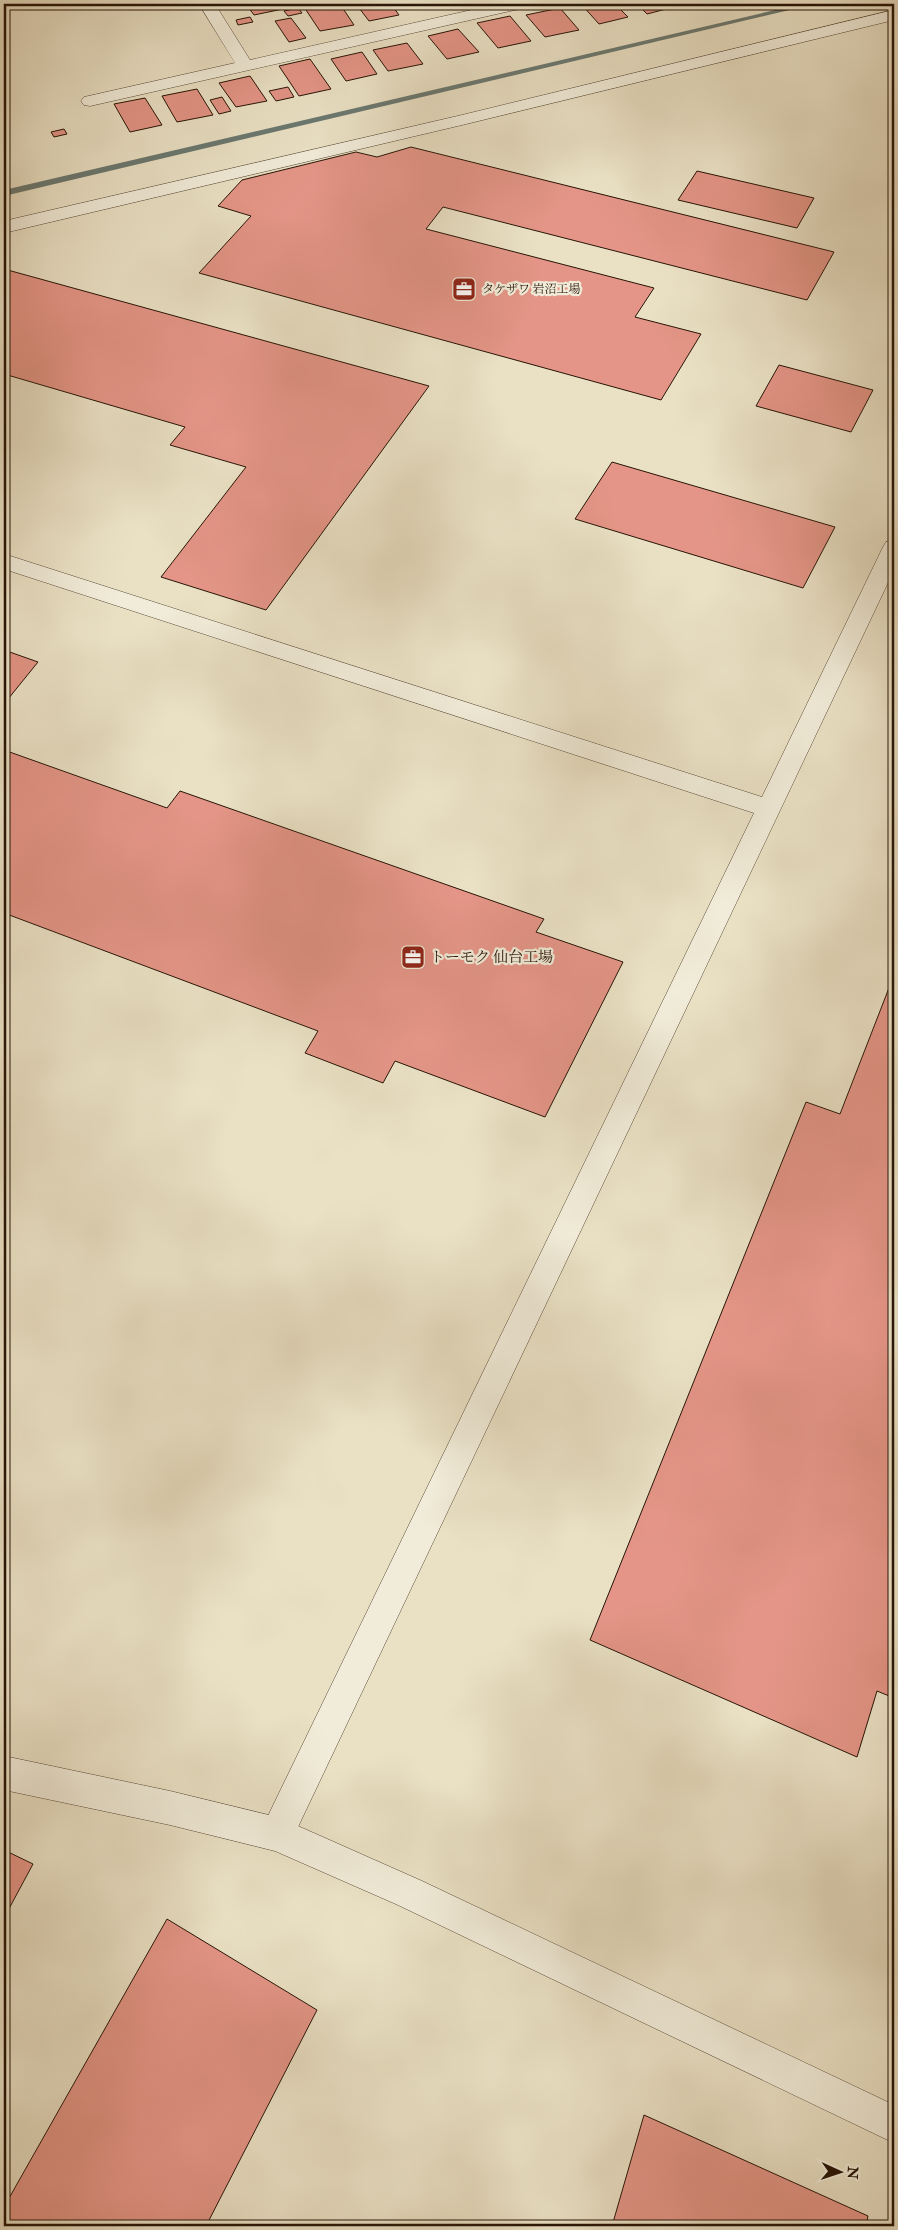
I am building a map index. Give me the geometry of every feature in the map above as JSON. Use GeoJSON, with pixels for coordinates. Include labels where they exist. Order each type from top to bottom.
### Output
{"type":"FeatureCollection","features":[{"type":"Feature","properties":{"kind":"street"},"geometry":{"type":"LineString","coordinates":[[207,4],[245,66]]}},
{"type":"Feature","properties":{"kind":"street"},"geometry":{"type":"LineString","coordinates":[[90,102],[519,4]]}},
{"type":"Feature","properties":{"kind":"street"},"geometry":{"type":"LineString","coordinates":[[4,227],[472,118],[894,15]]}},
{"type":"Feature","properties":{"kind":"street"},"geometry":{"type":"LineString","coordinates":[[277,1834],[894,547]]}},
{"type":"Feature","properties":{"kind":"street"},"geometry":{"type":"LineString","coordinates":[[4,561],[769,809]]}},
{"type":"Feature","properties":{"kind":"street"},"geometry":{"type":"LineString","coordinates":[[4,1773],[170,1808],[277,1834],[410,1893],[894,2124]]}},
{"type":"Feature","properties":{"kind":"building"},"geometry":{"type":"Polygon","coordinates":[[[246,4],[279,4],[283,9],[254,15],[246,4]]]}},
{"type":"Feature","properties":{"kind":"building"},"geometry":{"type":"Polygon","coordinates":[[[320,4],[340,4],[354,25],[320,31],[304,7],[320,4]]]}},
{"type":"Feature","properties":{"kind":"building"},"geometry":{"type":"Polygon","coordinates":[[[356,4],[391,4],[399,15],[369,21],[356,4]]]}},
{"type":"Feature","properties":{"kind":"building"},"geometry":{"type":"Polygon","coordinates":[[[419,4],[444,4],[422,8],[419,4]]]}},
{"type":"Feature","properties":{"kind":"building"},"geometry":{"type":"Polygon","coordinates":[[[581,4],[615,4],[628,17],[599,24],[581,4]]]}},
{"type":"Feature","properties":{"kind":"building"},"geometry":{"type":"Polygon","coordinates":[[[637,4],[670,4],[674,7],[647,14],[637,4]]]}},
{"type":"Feature","properties":{"kind":"building"},"geometry":{"type":"Polygon","coordinates":[[[298,8],[302,13],[288,16],[284,11],[298,8]]]}},
{"type":"Feature","properties":{"kind":"building"},"geometry":{"type":"Polygon","coordinates":[[[560,8],[579,30],[545,37],[526,15],[560,8]]]}},
{"type":"Feature","properties":{"kind":"building"},"geometry":{"type":"Polygon","coordinates":[[[510,16],[531,41],[498,48],[477,23],[510,16]]]}},
{"type":"Feature","properties":{"kind":"building"},"geometry":{"type":"Polygon","coordinates":[[[250,17],[253,22],[238,25],[236,20],[250,17]]]}},
{"type":"Feature","properties":{"kind":"building"},"geometry":{"type":"Polygon","coordinates":[[[291,18],[306,38],[289,42],[275,21],[291,18]]]}},
{"type":"Feature","properties":{"kind":"building"},"geometry":{"type":"Polygon","coordinates":[[[458,29],[479,52],[447,59],[428,36],[458,29]]]}},
{"type":"Feature","properties":{"kind":"building"},"geometry":{"type":"Polygon","coordinates":[[[407,43],[423,64],[388,71],[373,50],[407,43]]]}},
{"type":"Feature","properties":{"kind":"building"},"geometry":{"type":"Polygon","coordinates":[[[362,52],[377,74],[346,81],[331,59],[362,52]]]}},
{"type":"Feature","properties":{"kind":"building"},"geometry":{"type":"Polygon","coordinates":[[[310,59],[331,89],[299,96],[279,66],[310,59]]]}},
{"type":"Feature","properties":{"kind":"building"},"geometry":{"type":"Polygon","coordinates":[[[250,76],[267,101],[236,107],[219,83],[250,76]]]}},
{"type":"Feature","properties":{"kind":"building"},"geometry":{"type":"Polygon","coordinates":[[[288,87],[294,97],[276,101],[269,91],[288,87]]]}},
{"type":"Feature","properties":{"kind":"building"},"geometry":{"type":"Polygon","coordinates":[[[197,89],[213,115],[177,122],[162,96],[197,89]]]}},
{"type":"Feature","properties":{"kind":"building"},"geometry":{"type":"Polygon","coordinates":[[[222,97],[231,111],[219,114],[210,100],[222,97]]]}},
{"type":"Feature","properties":{"kind":"building"},"geometry":{"type":"Polygon","coordinates":[[[145,98],[162,125],[130,132],[114,104],[145,98]]]}},
{"type":"Feature","properties":{"kind":"building"},"geometry":{"type":"Polygon","coordinates":[[[64,129],[67,134],[54,137],[51,132],[64,129]]]}},
{"type":"Feature","properties":{"kind":"building"},"geometry":{"type":"Polygon","coordinates":[[[411,147],[834,252],[807,300],[443,207],[426,229],[654,288],[635,317],[701,334],[661,400],[199,273],[251,216],[218,206],[242,180],[356,152],[377,157],[411,147]]]}},
{"type":"Feature","properties":{"kind":"building"},"geometry":{"type":"Polygon","coordinates":[[[697,171],[814,198],[797,228],[678,200],[697,171]]]}},
{"type":"Feature","properties":{"kind":"building"},"geometry":{"type":"Polygon","coordinates":[[[4,269],[429,386],[266,610],[161,577],[246,467],[170,445],[185,427],[4,374],[4,269]]]}},
{"type":"Feature","properties":{"kind":"building"},"geometry":{"type":"Polygon","coordinates":[[[779,365],[873,390],[851,432],[756,406],[779,365]]]}},
{"type":"Feature","properties":{"kind":"building"},"geometry":{"type":"Polygon","coordinates":[[[612,462],[835,527],[803,588],[575,519],[612,462]]]}},
{"type":"Feature","properties":{"kind":"building"},"geometry":{"type":"Polygon","coordinates":[[[4,650],[38,662],[4,704],[4,650]]]}},
{"type":"Feature","properties":{"kind":"building"},"geometry":{"type":"Polygon","coordinates":[[[4,750],[167,808],[180,791],[544,919],[536,932],[623,962],[545,1117],[395,1061],[383,1083],[305,1053],[318,1031],[4,913],[4,750]]]}},
{"type":"Feature","properties":{"kind":"building"},"geometry":{"type":"Polygon","coordinates":[[[894,975],[894,1698],[877,1691],[857,1757],[590,1640],[806,1102],[840,1114],[894,975]]]}},
{"type":"Feature","properties":{"kind":"building"},"geometry":{"type":"Polygon","coordinates":[[[4,1850],[33,1864],[4,1918],[4,1850]]]}},
{"type":"Feature","properties":{"kind":"building"},"geometry":{"type":"Polygon","coordinates":[[[167,1919],[317,2010],[206,2226],[4,2226],[4,2207],[167,1919]]]}},
{"type":"Feature","properties":{"kind":"building"},"geometry":{"type":"Polygon","coordinates":[[[644,2115],[868,2216],[866,2226],[612,2226],[644,2115]]]}},
{"type":"Feature","properties":{"kind":"waterway"},"geometry":{"type":"LineString","coordinates":[[4,193],[811,4]]}},
{"type":"Feature","properties":{"kind":"place","name":"タケザワ 岩沼工場"},"geometry":{"type":"Point","coordinates":[464,289]}},
{"type":"Feature","properties":{"kind":"place","name":"トーモク 仙台工場"},"geometry":{"type":"Point","coordinates":[413,957]}}]}
